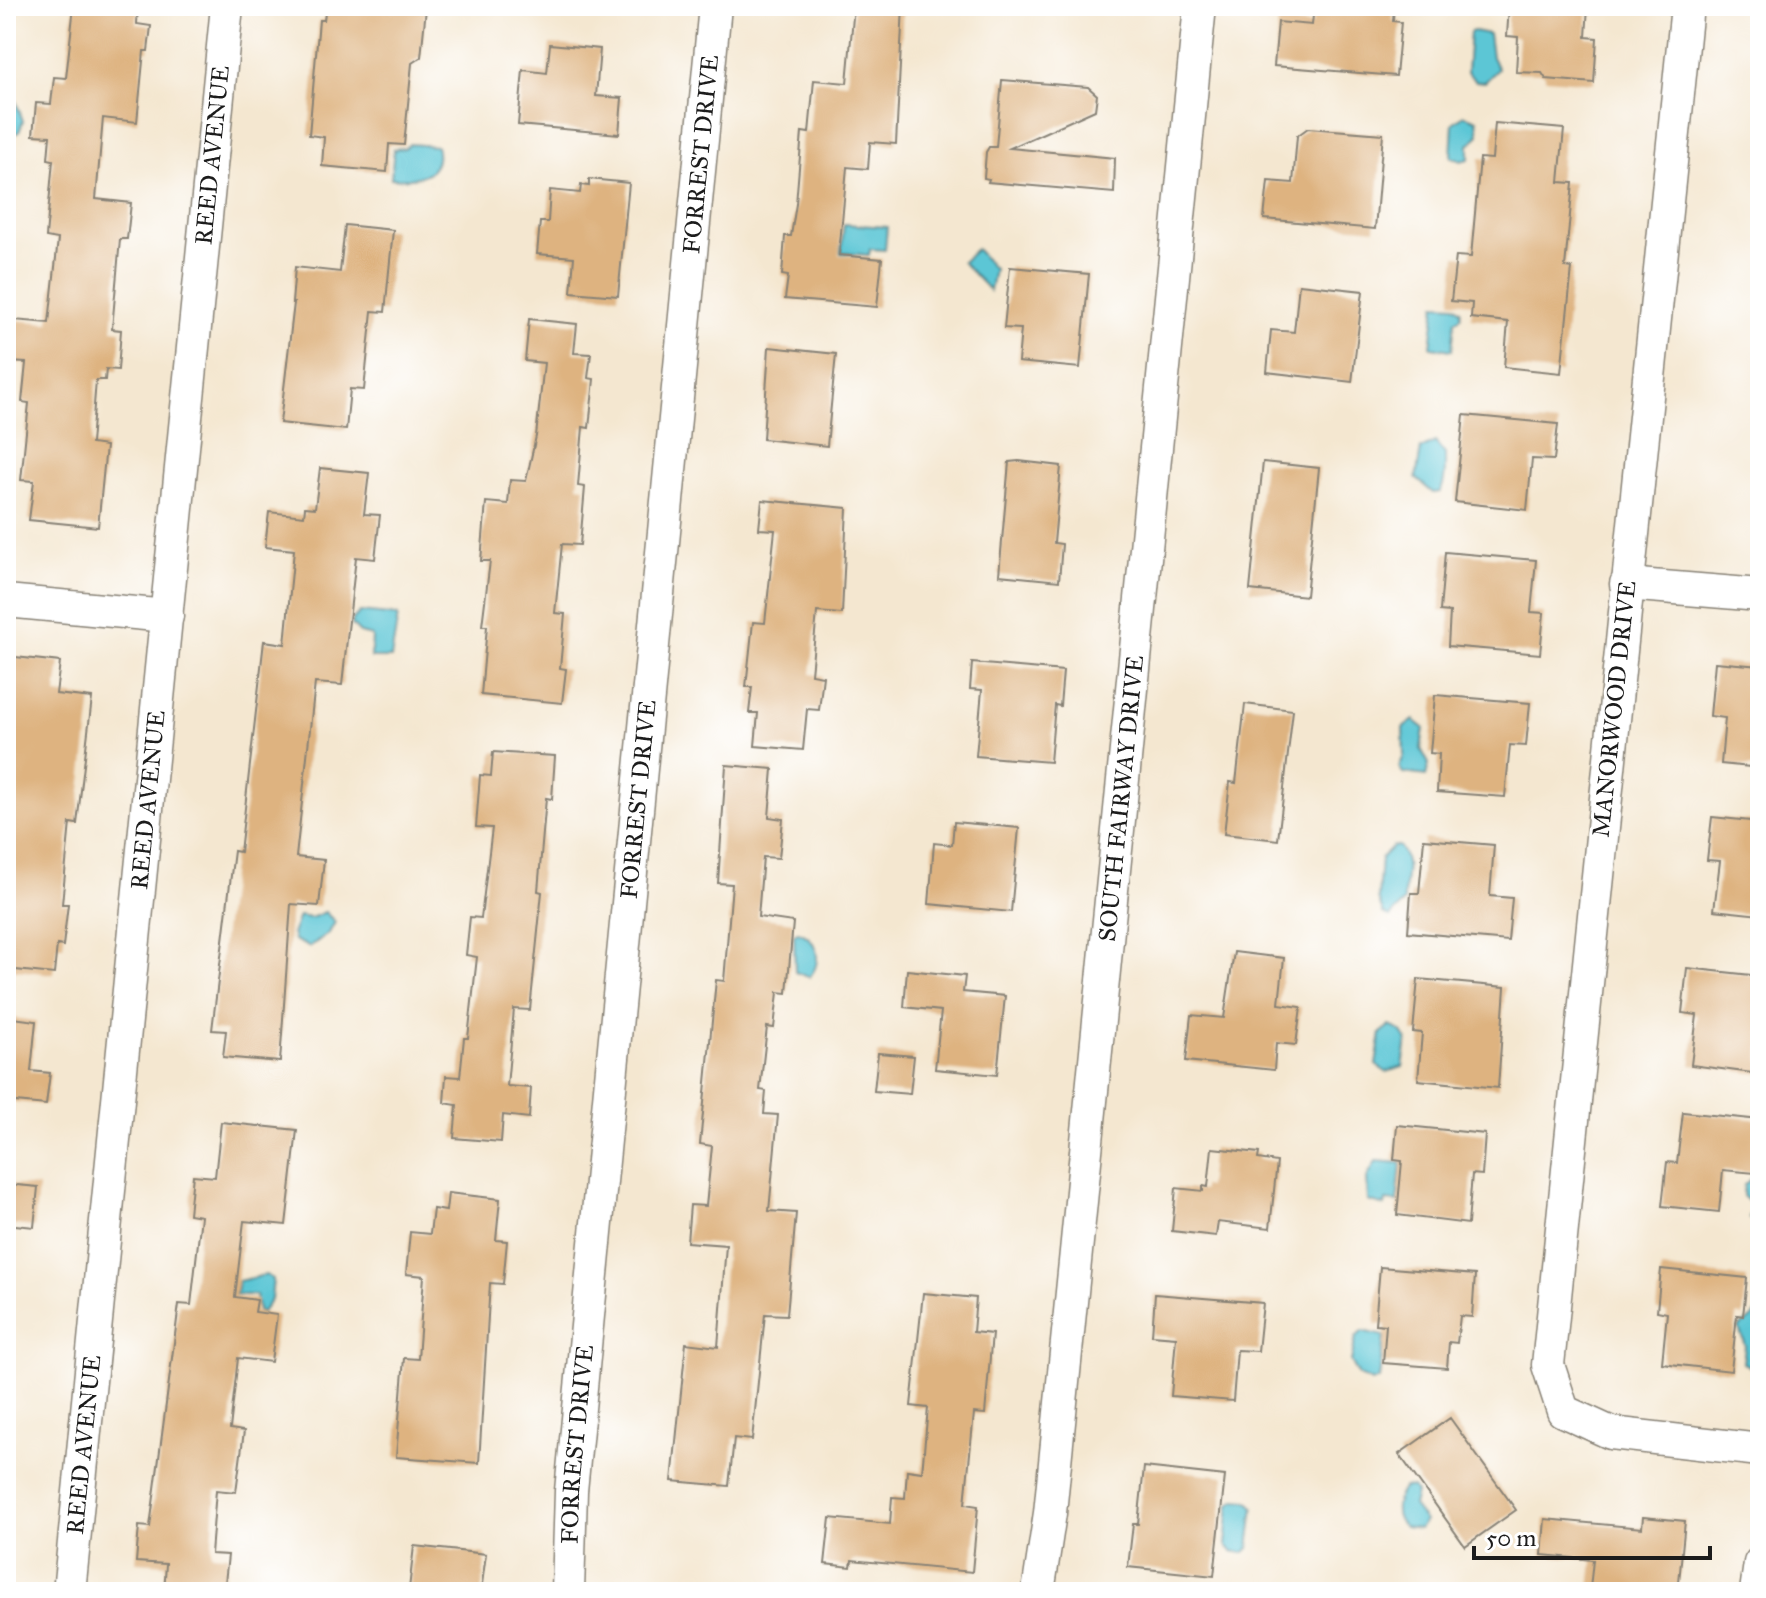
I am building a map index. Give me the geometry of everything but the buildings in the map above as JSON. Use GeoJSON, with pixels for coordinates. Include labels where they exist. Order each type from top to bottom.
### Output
{"type":"FeatureCollection","features":[{"type":"Feature","properties":{"kind":"street","name":"REED AVENUE"},"geometry":{"type":"LineString","coordinates":[[69,1592],[227,6]]}},
{"type":"Feature","properties":{"kind":"street","name":"FORREST DRIVE"},"geometry":{"type":"LineString","coordinates":[[568,1592],[572,1475],[715,6]]}},
{"type":"Feature","properties":{"kind":"street","name":"SOUTH FAIRWAY DRIVE"},"geometry":{"type":"LineString","coordinates":[[1038,1592],[1050,1513],[1200,6]]}},
{"type":"Feature","properties":{"kind":"street","name":"MANORWOOD DRIVE"},"geometry":{"type":"LineString","coordinates":[[1687,6],[1548,1365],[1563,1411],[1611,1433],[1760,1450]]}},
{"type":"Feature","properties":{"kind":"street"},"geometry":{"type":"LineString","coordinates":[[1626,584],[1760,595]]}},
{"type":"Feature","properties":{"kind":"street"},"geometry":{"type":"LineString","coordinates":[[6,601],[167,616]]}},
{"type":"Feature","properties":{"kind":"street"},"geometry":{"type":"LineString","coordinates":[[1756,1592],[1760,1563]]}},
{"type":"Feature","properties":{"kind":"water"},"geometry":{"type":"Polygon","coordinates":[[[1470,32],[1489,34],[1492,57],[1498,69],[1485,82],[1476,81],[1467,72],[1470,32]]]}},
{"type":"Feature","properties":{"kind":"water"},"geometry":{"type":"Polygon","coordinates":[[[6,92],[14,96],[23,121],[19,132],[8,136],[6,92]]]}},
{"type":"Feature","properties":{"kind":"water"},"geometry":{"type":"Polygon","coordinates":[[[1464,115],[1477,120],[1479,135],[1469,145],[1469,159],[1461,161],[1451,157],[1453,123],[1464,115]]]}},
{"type":"Feature","properties":{"kind":"water"},"geometry":{"type":"Polygon","coordinates":[[[409,144],[436,146],[435,164],[431,170],[417,177],[391,178],[394,149],[405,148],[409,144]]]}},
{"type":"Feature","properties":{"kind":"water"},"geometry":{"type":"Polygon","coordinates":[[[844,224],[887,227],[885,250],[870,249],[869,255],[841,253],[844,224]]]}},
{"type":"Feature","properties":{"kind":"water"},"geometry":{"type":"Polygon","coordinates":[[[976,249],[994,269],[990,291],[962,262],[976,249]]]}},
{"type":"Feature","properties":{"kind":"water"},"geometry":{"type":"Polygon","coordinates":[[[1436,304],[1455,305],[1461,310],[1461,317],[1455,321],[1452,350],[1431,347],[1436,304]]]}},
{"type":"Feature","properties":{"kind":"water"},"geometry":{"type":"Polygon","coordinates":[[[1435,442],[1445,454],[1445,468],[1440,492],[1433,493],[1416,478],[1421,449],[1435,442]]]}},
{"type":"Feature","properties":{"kind":"water"},"geometry":{"type":"Polygon","coordinates":[[[360,612],[398,616],[391,658],[371,658],[372,636],[360,633],[352,625],[360,612]]]}},
{"type":"Feature","properties":{"kind":"water"},"geometry":{"type":"Polygon","coordinates":[[[1414,720],[1424,728],[1421,749],[1429,764],[1426,776],[1403,773],[1399,767],[1404,756],[1403,728],[1414,720]]]}},
{"type":"Feature","properties":{"kind":"water"},"geometry":{"type":"Polygon","coordinates":[[[1393,846],[1399,846],[1403,853],[1406,873],[1404,902],[1390,917],[1383,913],[1378,898],[1381,858],[1393,846]]]}},
{"type":"Feature","properties":{"kind":"water"},"geometry":{"type":"Polygon","coordinates":[[[325,912],[335,922],[329,933],[309,947],[294,940],[292,934],[299,916],[311,918],[325,912]]]}},
{"type":"Feature","properties":{"kind":"water"},"geometry":{"type":"Polygon","coordinates":[[[798,932],[810,940],[816,952],[816,965],[809,977],[795,972],[794,934],[798,932]]]}},
{"type":"Feature","properties":{"kind":"water"},"geometry":{"type":"Polygon","coordinates":[[[1390,1026],[1401,1031],[1407,1040],[1403,1067],[1386,1072],[1376,1065],[1381,1033],[1390,1026]]]}},
{"type":"Feature","properties":{"kind":"water"},"geometry":{"type":"Polygon","coordinates":[[[1376,1161],[1401,1163],[1397,1202],[1386,1201],[1385,1206],[1368,1201],[1367,1178],[1376,1161]]]}},
{"type":"Feature","properties":{"kind":"water"},"geometry":{"type":"Polygon","coordinates":[[[1751,1179],[1760,1180],[1760,1220],[1752,1220],[1749,1218],[1754,1206],[1743,1196],[1744,1185],[1751,1179]]]}},
{"type":"Feature","properties":{"kind":"water"},"geometry":{"type":"Polygon","coordinates":[[[266,1275],[273,1279],[271,1300],[262,1312],[258,1311],[256,1295],[236,1295],[238,1281],[266,1275]]]}},
{"type":"Feature","properties":{"kind":"water"},"geometry":{"type":"Polygon","coordinates":[[[1756,1314],[1760,1317],[1760,1360],[1751,1367],[1743,1363],[1745,1346],[1739,1328],[1756,1314]]]}},
{"type":"Feature","properties":{"kind":"water"},"geometry":{"type":"Polygon","coordinates":[[[1362,1331],[1384,1336],[1379,1379],[1372,1382],[1359,1376],[1351,1361],[1356,1338],[1362,1331]]]}},
{"type":"Feature","properties":{"kind":"water"},"geometry":{"type":"Polygon","coordinates":[[[1404,1487],[1413,1488],[1416,1493],[1413,1506],[1425,1521],[1419,1529],[1405,1527],[1396,1513],[1398,1497],[1404,1487]]]}},
{"type":"Feature","properties":{"kind":"water"},"geometry":{"type":"Polygon","coordinates":[[[1236,1500],[1248,1501],[1254,1507],[1249,1548],[1244,1553],[1232,1551],[1226,1545],[1230,1504],[1236,1500]]]}}]}
